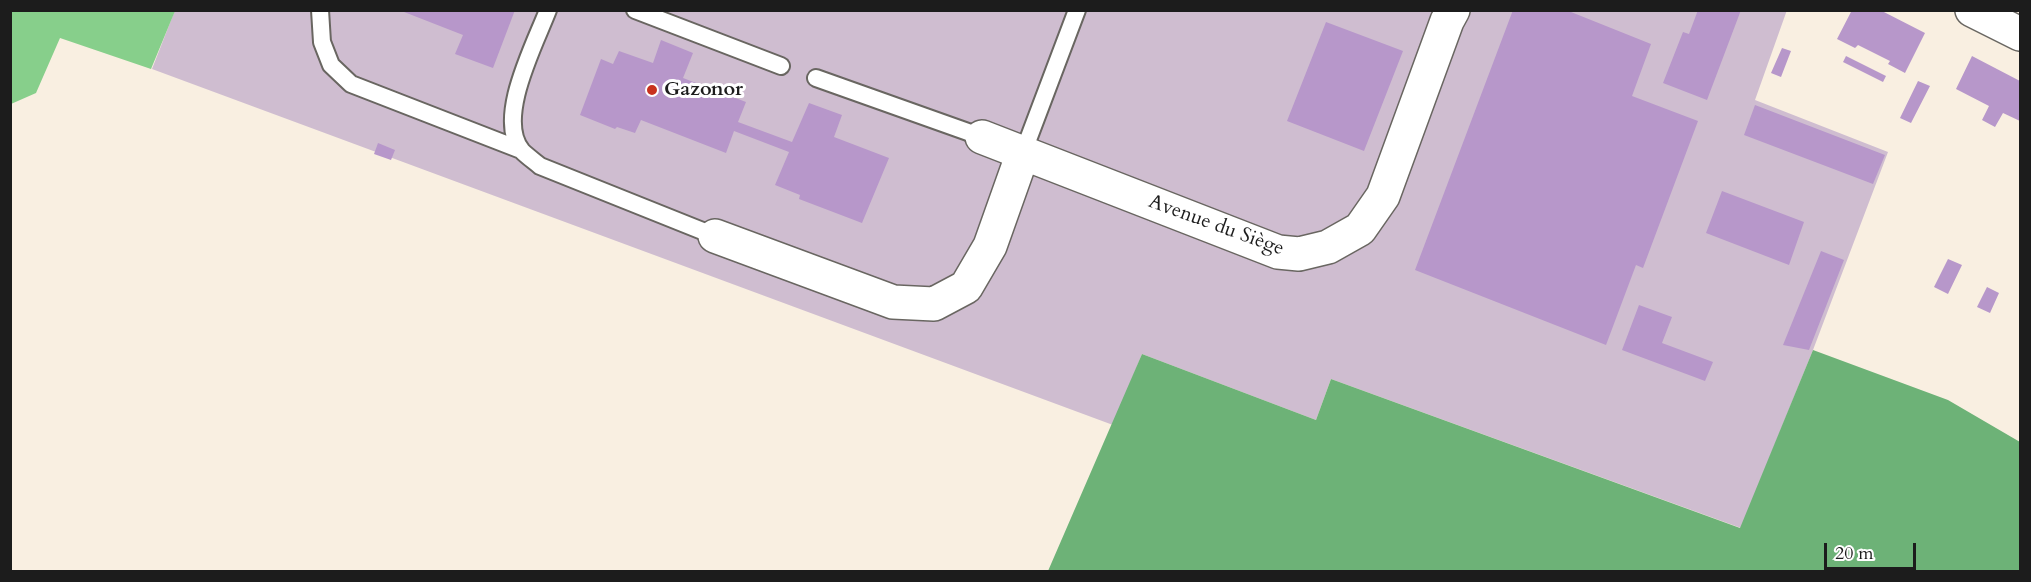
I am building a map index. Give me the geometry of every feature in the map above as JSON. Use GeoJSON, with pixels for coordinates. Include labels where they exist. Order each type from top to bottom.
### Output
{"type":"FeatureCollection","features":[{"type":"Feature","properties":{"kind":"street","name":"Avenue du Siège"},"geometry":{"type":"LineString","coordinates":[[982,137],[1278,252],[1299,254],[1328,247],[1360,229],[1383,196],[1453,10]]}},
{"type":"Feature","properties":{"kind":"street"},"geometry":{"type":"LineString","coordinates":[[1972,10],[2020,34]]}},
{"type":"Feature","properties":{"kind":"street"},"geometry":{"type":"LineString","coordinates":[[715,236],[893,302],[934,304],[966,287],[990,246],[1023,153]]}},
{"type":"Feature","properties":{"kind":"lane"},"geometry":{"type":"LineString","coordinates":[[320,10],[322,42],[331,65],[351,84],[521,150],[540,165],[715,236]]}},
{"type":"Feature","properties":{"kind":"lane"},"geometry":{"type":"LineString","coordinates":[[521,150],[512,125],[513,108],[548,10]]}},
{"type":"Feature","properties":{"kind":"lane"},"geometry":{"type":"LineString","coordinates":[[635,10],[670,17],[781,66]]}},
{"type":"Feature","properties":{"kind":"lane"},"geometry":{"type":"LineString","coordinates":[[1023,153],[1077,10]]}},
{"type":"Feature","properties":{"kind":"lane"},"geometry":{"type":"LineString","coordinates":[[816,78],[982,137]]}},
{"type":"Feature","properties":{"kind":"shaded area"},"geometry":{"type":"Polygon","coordinates":[[[175,10],[1787,10],[1755,100],[1888,152],[1813,350],[1741,528],[1331,379],[1316,420],[1142,354],[1113,425],[152,69],[175,10]]]}},
{"type":"Feature","properties":{"kind":"green space"},"geometry":{"type":"Polygon","coordinates":[[[10,11],[175,11],[151,69],[60,38],[36,93],[11,104],[10,11]]]}},
{"type":"Feature","properties":{"kind":"green space"},"geometry":{"type":"Polygon","coordinates":[[[1813,350],[1948,400],[2020,442],[2020,571],[1048,571],[1142,354],[1316,420],[1331,379],[1740,528],[1813,350]]]}},
{"type":"Feature","properties":{"kind":"building"},"geometry":{"type":"Polygon","coordinates":[[[399,10],[515,10],[493,68],[455,54],[463,35],[399,10]]]}},
{"type":"Feature","properties":{"kind":"building"},"geometry":{"type":"Polygon","coordinates":[[[1513,10],[1566,10],[1651,44],[1632,96],[1698,121],[1643,268],[1636,265],[1606,345],[1415,270],[1513,10]]]}},
{"type":"Feature","properties":{"kind":"building"},"geometry":{"type":"Polygon","coordinates":[[[1698,10],[1741,10],[1707,100],[1663,83],[1683,32],[1689,34],[1698,10]]]}},
{"type":"Feature","properties":{"kind":"building"},"geometry":{"type":"Polygon","coordinates":[[[1852,10],[1880,10],[1925,33],[1905,73],[1888,64],[1890,61],[1858,45],[1855,48],[1837,39],[1852,10]]]}},
{"type":"Feature","properties":{"kind":"building"},"geometry":{"type":"Polygon","coordinates":[[[1326,22],[1403,51],[1364,151],[1287,121],[1326,22]]]}},
{"type":"Feature","properties":{"kind":"building"},"geometry":{"type":"Polygon","coordinates":[[[661,40],[693,53],[683,78],[746,102],[738,122],[792,142],[809,103],[842,115],[834,137],[889,158],[862,223],[799,199],[800,195],[775,185],[789,152],[734,131],[726,153],[641,120],[635,133],[617,127],[615,129],[580,115],[601,59],[613,64],[619,51],[653,63],[661,40]]]}},
{"type":"Feature","properties":{"kind":"building"},"geometry":{"type":"Polygon","coordinates":[[[1782,48],[1791,51],[1781,77],[1771,73],[1782,48]]]}},
{"type":"Feature","properties":{"kind":"building"},"geometry":{"type":"Polygon","coordinates":[[[1846,56],[1886,76],[1883,82],[1843,62],[1846,56]]]}},
{"type":"Feature","properties":{"kind":"building"},"geometry":{"type":"Polygon","coordinates":[[[1972,56],[2020,81],[2020,121],[2003,113],[1995,127],[1982,120],[1989,106],[1956,89],[1972,56]]]}},
{"type":"Feature","properties":{"kind":"building"},"geometry":{"type":"Polygon","coordinates":[[[1918,81],[1930,86],[1911,123],[1900,118],[1918,81]]]}},
{"type":"Feature","properties":{"kind":"building"},"geometry":{"type":"Polygon","coordinates":[[[1755,105],[1885,155],[1873,184],[1744,135],[1755,105]]]}},
{"type":"Feature","properties":{"kind":"building"},"geometry":{"type":"Polygon","coordinates":[[[378,143],[395,150],[391,160],[374,154],[378,143]]]}},
{"type":"Feature","properties":{"kind":"building"},"geometry":{"type":"Polygon","coordinates":[[[1722,191],[1804,222],[1789,265],[1706,233],[1722,191]]]}},
{"type":"Feature","properties":{"kind":"building"},"geometry":{"type":"Polygon","coordinates":[[[1821,251],[1844,260],[1809,350],[1783,345],[1821,251]]]}},
{"type":"Feature","properties":{"kind":"building"},"geometry":{"type":"Polygon","coordinates":[[[1948,259],[1962,265],[1948,294],[1934,287],[1948,259]]]}},
{"type":"Feature","properties":{"kind":"building"},"geometry":{"type":"Polygon","coordinates":[[[1987,287],[1999,293],[1990,313],[1977,307],[1987,287]]]}},
{"type":"Feature","properties":{"kind":"building"},"geometry":{"type":"Polygon","coordinates":[[[1639,305],[1672,317],[1662,343],[1713,362],[1705,381],[1622,350],[1639,305]]]}},
{"type":"Feature","properties":{"kind":"place","name":"Gazonor"},"geometry":{"type":"Point","coordinates":[652,90]}}]}
